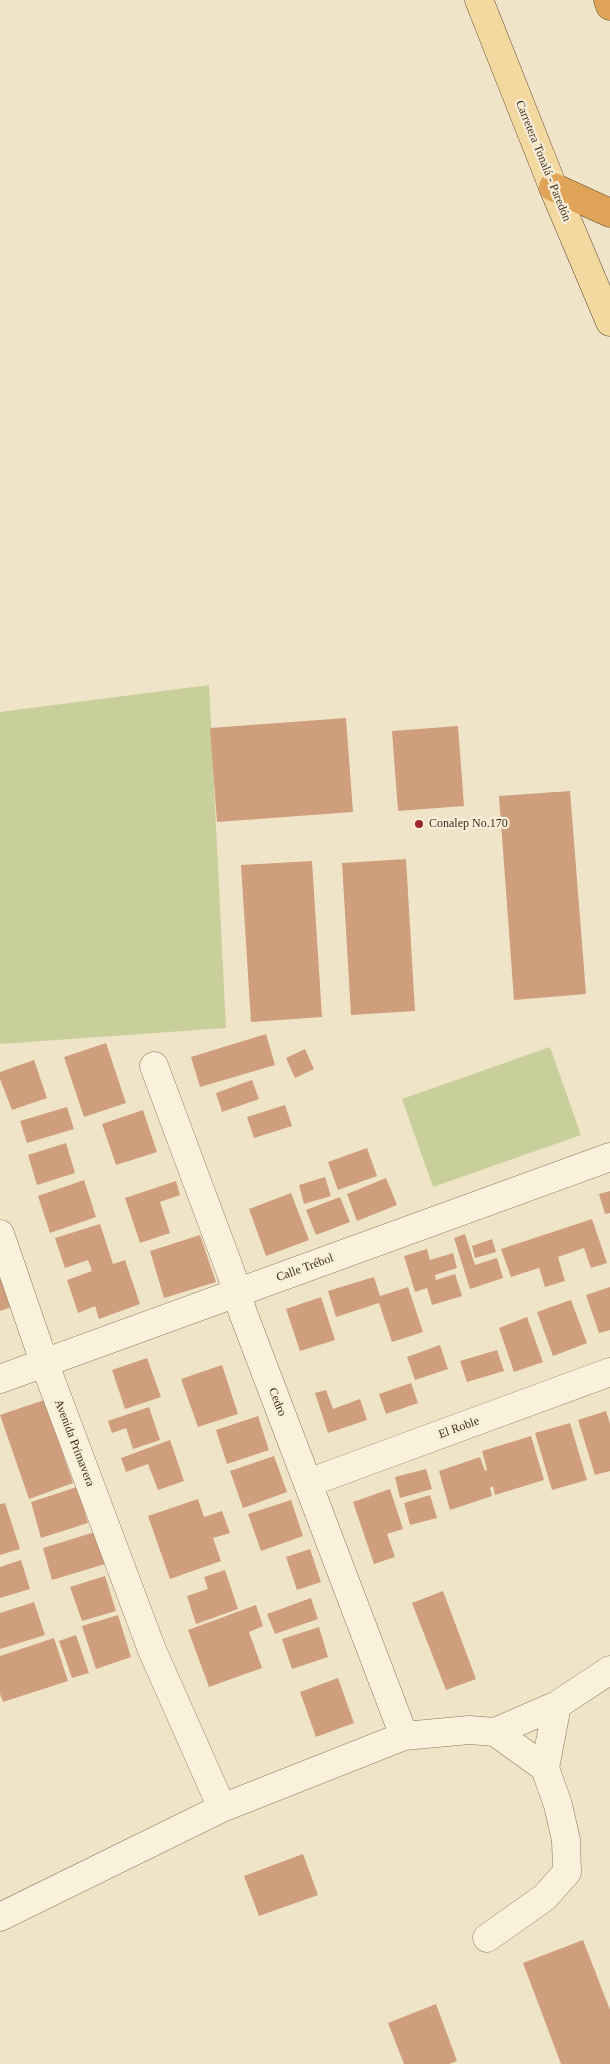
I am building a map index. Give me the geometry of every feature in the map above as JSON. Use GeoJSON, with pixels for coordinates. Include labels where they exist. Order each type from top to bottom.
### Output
{"type":"FeatureCollection","features":[{"type":"Feature","properties":{"kind":"highway"},"geometry":{"type":"LineString","coordinates":[[608,0],[610,6]]}},
{"type":"Feature","properties":{"kind":"highway"},"geometry":{"type":"LineString","coordinates":[[553,188],[610,213]]}},
{"type":"Feature","properties":{"kind":"main road","name":"Carretera Tonalá - Paredón"},"geometry":{"type":"LineString","coordinates":[[479,0],[553,188],[610,322]]}},
{"type":"Feature","properties":{"kind":"street","name":"Cedro"},"geometry":{"type":"LineString","coordinates":[[154,1066],[237,1293],[404,1736]]}},
{"type":"Feature","properties":{"kind":"street","name":"Calle Trébol"},"geometry":{"type":"LineString","coordinates":[[0,1379],[610,1157]]}},
{"type":"Feature","properties":{"kind":"street","name":"Avenida Primavera"},"geometry":{"type":"LineString","coordinates":[[0,1234],[44,1362],[152,1650],[222,1808]]}},
{"type":"Feature","properties":{"kind":"street","name":"El Roble"},"geometry":{"type":"LineString","coordinates":[[308,1483],[610,1372]]}},
{"type":"Feature","properties":{"kind":"street"},"geometry":{"type":"LineString","coordinates":[[0,1917],[222,1808],[404,1736],[469,1730],[496,1732],[558,1705],[610,1670]]}},
{"type":"Feature","properties":{"kind":"street"},"geometry":{"type":"LineString","coordinates":[[487,1938],[545,1897],[567,1872],[566,1840],[558,1805],[545,1768],[558,1705]]}},
{"type":"Feature","properties":{"kind":"street"},"geometry":{"type":"LineString","coordinates":[[496,1732],[545,1768]]}},
{"type":"Feature","properties":{"kind":"green space"},"geometry":{"type":"Polygon","coordinates":[[[209,685],[226,1028],[0,1044],[0,712],[209,685]]]}},
{"type":"Feature","properties":{"kind":"green space"},"geometry":{"type":"Polygon","coordinates":[[[550,1047],[581,1135],[433,1187],[402,1099],[550,1047]]]}},
{"type":"Feature","properties":{"kind":"building"},"geometry":{"type":"Polygon","coordinates":[[[346,718],[353,812],[217,822],[210,728],[346,718]]]}},
{"type":"Feature","properties":{"kind":"building"},"geometry":{"type":"Polygon","coordinates":[[[458,726],[464,806],[398,811],[392,731],[458,726]]]}},
{"type":"Feature","properties":{"kind":"building"},"geometry":{"type":"Polygon","coordinates":[[[570,791],[586,994],[514,1000],[499,796],[570,791]]]}},
{"type":"Feature","properties":{"kind":"building"},"geometry":{"type":"Polygon","coordinates":[[[406,859],[415,1011],[351,1015],[342,863],[406,859]]]}},
{"type":"Feature","properties":{"kind":"building"},"geometry":{"type":"Polygon","coordinates":[[[312,861],[322,1017],[251,1022],[241,865],[312,861]]]}},
{"type":"Feature","properties":{"kind":"building"},"geometry":{"type":"Polygon","coordinates":[[[266,1034],[275,1065],[200,1087],[191,1057],[266,1034]]]}},
{"type":"Feature","properties":{"kind":"building"},"geometry":{"type":"Polygon","coordinates":[[[106,1043],[126,1103],[84,1117],[64,1057],[106,1043]]]}},
{"type":"Feature","properties":{"kind":"building"},"geometry":{"type":"Polygon","coordinates":[[[305,1049],[314,1069],[295,1078],[286,1058],[305,1049]]]}},
{"type":"Feature","properties":{"kind":"building"},"geometry":{"type":"Polygon","coordinates":[[[34,1060],[47,1098],[12,1110],[0,1079],[0,1072],[34,1060]]]}},
{"type":"Feature","properties":{"kind":"building"},"geometry":{"type":"Polygon","coordinates":[[[252,1080],[259,1099],[222,1112],[216,1093],[252,1080]]]}},
{"type":"Feature","properties":{"kind":"building"},"geometry":{"type":"Polygon","coordinates":[[[285,1105],[292,1126],[254,1138],[247,1117],[285,1105]]]}},
{"type":"Feature","properties":{"kind":"building"},"geometry":{"type":"Polygon","coordinates":[[[67,1107],[74,1129],[27,1143],[20,1121],[67,1107]]]}},
{"type":"Feature","properties":{"kind":"building"},"geometry":{"type":"Polygon","coordinates":[[[143,1110],[157,1152],[116,1165],[102,1124],[143,1110]]]}},
{"type":"Feature","properties":{"kind":"building"},"geometry":{"type":"Polygon","coordinates":[[[66,1143],[75,1173],[37,1185],[28,1155],[66,1143]]]}},
{"type":"Feature","properties":{"kind":"building"},"geometry":{"type":"Polygon","coordinates":[[[367,1148],[377,1176],[338,1190],[328,1162],[367,1148]]]}},
{"type":"Feature","properties":{"kind":"building"},"geometry":{"type":"Polygon","coordinates":[[[325,1177],[331,1196],[304,1204],[299,1185],[325,1177]]]}},
{"type":"Feature","properties":{"kind":"building"},"geometry":{"type":"Polygon","coordinates":[[[386,1178],[397,1205],[357,1221],[347,1194],[386,1178]]]}},
{"type":"Feature","properties":{"kind":"building"},"geometry":{"type":"Polygon","coordinates":[[[84,1180],[96,1217],[50,1233],[38,1196],[84,1180]]]}},
{"type":"Feature","properties":{"kind":"building"},"geometry":{"type":"Polygon","coordinates":[[[176,1181],[180,1195],[160,1202],[170,1233],[140,1243],[125,1198],[176,1181]]]}},
{"type":"Feature","properties":{"kind":"building"},"geometry":{"type":"Polygon","coordinates":[[[610,1191],[610,1213],[605,1214],[599,1194],[610,1191]]]}},
{"type":"Feature","properties":{"kind":"building"},"geometry":{"type":"Polygon","coordinates":[[[291,1193],[309,1240],[266,1256],[249,1209],[291,1193]]]}},
{"type":"Feature","properties":{"kind":"building"},"geometry":{"type":"Polygon","coordinates":[[[340,1197],[350,1222],[316,1235],[306,1210],[340,1197]]]}},
{"type":"Feature","properties":{"kind":"building"},"geometry":{"type":"Polygon","coordinates":[[[592,1219],[607,1263],[591,1268],[584,1248],[558,1257],[565,1281],[545,1287],[539,1268],[511,1277],[501,1249],[592,1219]]]}},
{"type":"Feature","properties":{"kind":"building"},"geometry":{"type":"Polygon","coordinates":[[[100,1224],[113,1264],[125,1260],[140,1304],[99,1319],[95,1306],[78,1313],[67,1280],[92,1271],[88,1260],[65,1268],[55,1238],[100,1224]]]}},
{"type":"Feature","properties":{"kind":"building"},"geometry":{"type":"Polygon","coordinates":[[[465,1234],[475,1265],[497,1258],[503,1278],[470,1289],[454,1238],[465,1234]]]}},
{"type":"Feature","properties":{"kind":"building"},"geometry":{"type":"Polygon","coordinates":[[[200,1235],[216,1282],[164,1298],[150,1251],[200,1235]]]}},
{"type":"Feature","properties":{"kind":"building"},"geometry":{"type":"Polygon","coordinates":[[[492,1239],[496,1252],[475,1258],[472,1246],[492,1239]]]}},
{"type":"Feature","properties":{"kind":"building"},"geometry":{"type":"Polygon","coordinates":[[[427,1249],[430,1260],[453,1253],[457,1268],[435,1275],[436,1280],[455,1274],[462,1296],[432,1305],[427,1288],[415,1292],[404,1256],[427,1249]]]}},
{"type":"Feature","properties":{"kind":"building"},"geometry":{"type":"Polygon","coordinates":[[[0,1270],[12,1307],[0,1311],[0,1270]]]}},
{"type":"Feature","properties":{"kind":"building"},"geometry":{"type":"Polygon","coordinates":[[[374,1277],[380,1296],[408,1287],[423,1332],[392,1342],[379,1303],[336,1317],[328,1291],[374,1277]]]}},
{"type":"Feature","properties":{"kind":"building"},"geometry":{"type":"Polygon","coordinates":[[[610,1287],[610,1330],[599,1333],[586,1295],[610,1287]]]}},
{"type":"Feature","properties":{"kind":"building"},"geometry":{"type":"Polygon","coordinates":[[[321,1297],[335,1340],[300,1351],[286,1309],[321,1297]]]}},
{"type":"Feature","properties":{"kind":"building"},"geometry":{"type":"Polygon","coordinates":[[[571,1300],[587,1343],[553,1356],[537,1312],[571,1300]]]}},
{"type":"Feature","properties":{"kind":"building"},"geometry":{"type":"Polygon","coordinates":[[[527,1317],[543,1362],[514,1372],[499,1328],[527,1317]]]}},
{"type":"Feature","properties":{"kind":"building"},"geometry":{"type":"Polygon","coordinates":[[[440,1345],[448,1369],[415,1380],[407,1357],[440,1345]]]}},
{"type":"Feature","properties":{"kind":"building"},"geometry":{"type":"Polygon","coordinates":[[[497,1350],[504,1371],[467,1382],[460,1361],[497,1350]]]}},
{"type":"Feature","properties":{"kind":"building"},"geometry":{"type":"Polygon","coordinates":[[[147,1358],[161,1397],[125,1409],[112,1370],[147,1358]]]}},
{"type":"Feature","properties":{"kind":"building"},"geometry":{"type":"Polygon","coordinates":[[[222,1365],[238,1414],[198,1427],[181,1379],[222,1365]]]}},
{"type":"Feature","properties":{"kind":"building"},"geometry":{"type":"Polygon","coordinates":[[[411,1383],[418,1403],[386,1414],[379,1394],[411,1383]]]}},
{"type":"Feature","properties":{"kind":"building"},"geometry":{"type":"Polygon","coordinates":[[[326,1390],[333,1409],[360,1399],[367,1420],[328,1433],[315,1393],[326,1390]]]}},
{"type":"Feature","properties":{"kind":"building"},"geometry":{"type":"Polygon","coordinates":[[[44,1400],[73,1483],[29,1499],[0,1415],[44,1400]]]}},
{"type":"Feature","properties":{"kind":"building"},"geometry":{"type":"Polygon","coordinates":[[[149,1407],[160,1440],[133,1449],[126,1428],[112,1433],[108,1421],[149,1407]]]}},
{"type":"Feature","properties":{"kind":"building"},"geometry":{"type":"Polygon","coordinates":[[[606,1411],[610,1424],[610,1471],[595,1475],[578,1420],[606,1411]]]}},
{"type":"Feature","properties":{"kind":"building"},"geometry":{"type":"Polygon","coordinates":[[[258,1416],[269,1450],[227,1464],[216,1430],[258,1416]]]}},
{"type":"Feature","properties":{"kind":"building"},"geometry":{"type":"Polygon","coordinates":[[[570,1423],[587,1480],[552,1490],[535,1433],[570,1423]]]}},
{"type":"Feature","properties":{"kind":"building"},"geometry":{"type":"Polygon","coordinates":[[[531,1436],[544,1480],[495,1495],[493,1486],[490,1488],[492,1496],[450,1510],[439,1471],[480,1457],[485,1471],[487,1470],[482,1451],[531,1436]]]}},
{"type":"Feature","properties":{"kind":"building"},"geometry":{"type":"Polygon","coordinates":[[[170,1440],[184,1481],[158,1490],[148,1464],[126,1472],[121,1458],[170,1440]]]}},
{"type":"Feature","properties":{"kind":"building"},"geometry":{"type":"Polygon","coordinates":[[[274,1456],[287,1492],[243,1508],[230,1471],[274,1456]]]}},
{"type":"Feature","properties":{"kind":"building"},"geometry":{"type":"Polygon","coordinates":[[[426,1469],[432,1489],[400,1498],[395,1477],[426,1469]]]}},
{"type":"Feature","properties":{"kind":"building"},"geometry":{"type":"Polygon","coordinates":[[[77,1487],[88,1523],[41,1538],[31,1502],[77,1487]]]}},
{"type":"Feature","properties":{"kind":"building"},"geometry":{"type":"Polygon","coordinates":[[[390,1489],[403,1529],[387,1534],[395,1557],[374,1564],[353,1502],[390,1489]]]}},
{"type":"Feature","properties":{"kind":"building"},"geometry":{"type":"Polygon","coordinates":[[[430,1495],[437,1518],[410,1525],[404,1503],[430,1495]]]}},
{"type":"Feature","properties":{"kind":"building"},"geometry":{"type":"Polygon","coordinates":[[[198,1499],[204,1517],[222,1511],[230,1533],[213,1538],[221,1561],[170,1579],[148,1516],[198,1499]]]}},
{"type":"Feature","properties":{"kind":"building"},"geometry":{"type":"Polygon","coordinates":[[[291,1500],[303,1536],[261,1551],[248,1514],[291,1500]]]}},
{"type":"Feature","properties":{"kind":"building"},"geometry":{"type":"Polygon","coordinates":[[[5,1503],[20,1549],[0,1555],[0,1504],[5,1503]]]}},
{"type":"Feature","properties":{"kind":"building"},"geometry":{"type":"Polygon","coordinates":[[[95,1532],[105,1564],[52,1580],[43,1548],[95,1532]]]}},
{"type":"Feature","properties":{"kind":"building"},"geometry":{"type":"Polygon","coordinates":[[[310,1549],[321,1582],[297,1590],[286,1557],[310,1549]]]}},
{"type":"Feature","properties":{"kind":"building"},"geometry":{"type":"Polygon","coordinates":[[[21,1560],[30,1589],[0,1598],[0,1567],[21,1560]]]}},
{"type":"Feature","properties":{"kind":"building"},"geometry":{"type":"Polygon","coordinates":[[[225,1570],[238,1609],[196,1624],[187,1596],[208,1589],[204,1577],[225,1570]]]}},
{"type":"Feature","properties":{"kind":"building"},"geometry":{"type":"Polygon","coordinates":[[[105,1576],[116,1611],[82,1621],[70,1587],[105,1576]]]}},
{"type":"Feature","properties":{"kind":"building"},"geometry":{"type":"Polygon","coordinates":[[[443,1591],[476,1679],[446,1690],[412,1603],[443,1591]]]}},
{"type":"Feature","properties":{"kind":"building"},"geometry":{"type":"Polygon","coordinates":[[[311,1598],[318,1619],[275,1634],[267,1614],[311,1598]]]}},
{"type":"Feature","properties":{"kind":"building"},"geometry":{"type":"Polygon","coordinates":[[[34,1602],[45,1635],[0,1649],[0,1613],[34,1602]]]}},
{"type":"Feature","properties":{"kind":"building"},"geometry":{"type":"Polygon","coordinates":[[[256,1605],[263,1626],[249,1632],[262,1668],[209,1687],[188,1630],[256,1605]]]}},
{"type":"Feature","properties":{"kind":"building"},"geometry":{"type":"Polygon","coordinates":[[[118,1615],[131,1657],[96,1669],[82,1626],[118,1615]]]}},
{"type":"Feature","properties":{"kind":"building"},"geometry":{"type":"Polygon","coordinates":[[[319,1627],[328,1657],[292,1669],[282,1639],[319,1627]]]}},
{"type":"Feature","properties":{"kind":"building"},"geometry":{"type":"Polygon","coordinates":[[[76,1635],[89,1673],[72,1678],[59,1641],[76,1635]]]}},
{"type":"Feature","properties":{"kind":"building"},"geometry":{"type":"Polygon","coordinates":[[[54,1638],[68,1681],[3,1702],[0,1694],[0,1656],[54,1638]]]}},
{"type":"Feature","properties":{"kind":"building"},"geometry":{"type":"Polygon","coordinates":[[[338,1678],[354,1723],[316,1737],[300,1692],[338,1678]]]}},
{"type":"Feature","properties":{"kind":"building"},"geometry":{"type":"Polygon","coordinates":[[[303,1854],[318,1895],[259,1916],[244,1876],[303,1854]]]}},
{"type":"Feature","properties":{"kind":"building"},"geometry":{"type":"Polygon","coordinates":[[[583,1940],[610,2010],[610,2064],[561,2064],[523,1963],[583,1940]]]}},
{"type":"Feature","properties":{"kind":"building"},"geometry":{"type":"Polygon","coordinates":[[[436,2004],[457,2061],[449,2064],[404,2064],[388,2023],[436,2004]]]}},
{"type":"Feature","properties":{"kind":"place","name":"Conalep No.170"},"geometry":{"type":"Point","coordinates":[419,824]}}]}
